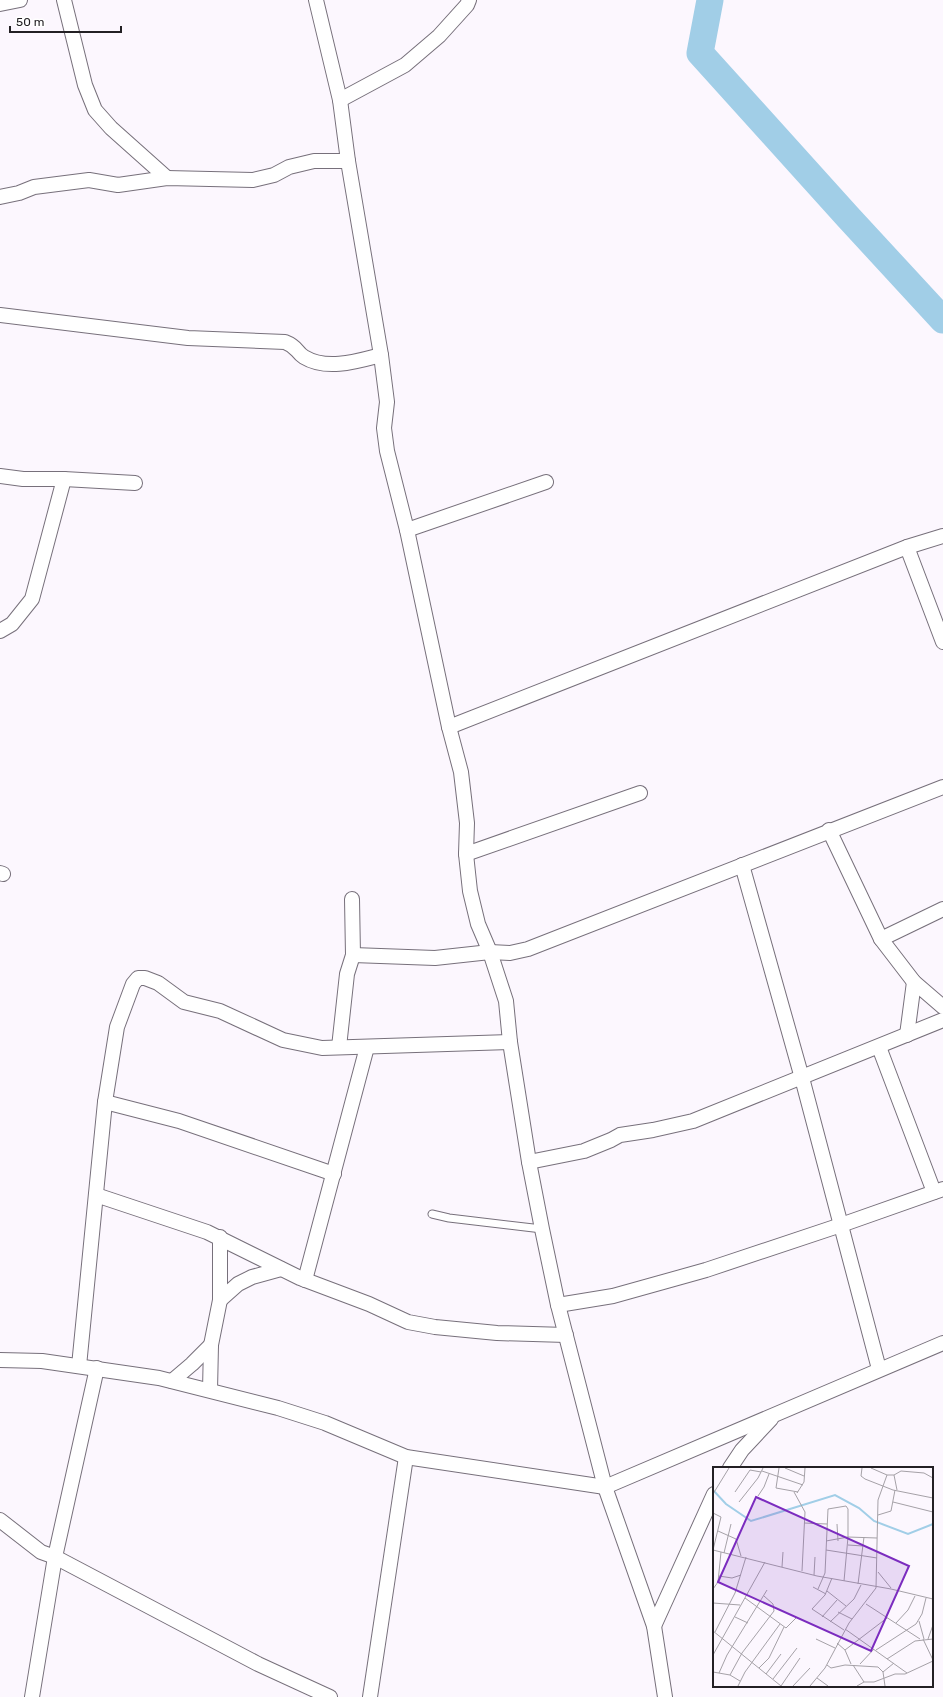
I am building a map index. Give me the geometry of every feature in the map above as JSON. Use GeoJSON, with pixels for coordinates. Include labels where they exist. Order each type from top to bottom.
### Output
{"type":"FeatureCollection","features":[{"type":"Feature","properties":{"kind":"street"},"geometry":{"type":"LineString","coordinates":[[0,4],[20,0]]}},
{"type":"Feature","properties":{"kind":"street"},"geometry":{"type":"LineString","coordinates":[[64,0],[86,85],[95,110],[111,128],[167,178]]}},
{"type":"Feature","properties":{"kind":"street"},"geometry":{"type":"LineString","coordinates":[[316,0],[340,100],[348,160],[381,354],[387,402],[384,428],[387,451],[407,530],[461,772],[467,823],[466,854],[470,891],[478,924],[490,952],[506,1001],[510,1042],[530,1162],[558,1305],[605,1486],[654,1626],[665,1697]]}},
{"type":"Feature","properties":{"kind":"street"},"geometry":{"type":"LineString","coordinates":[[340,100],[405,65],[439,36],[467,5],[469,0]]}},
{"type":"Feature","properties":{"kind":"street"},"geometry":{"type":"LineString","coordinates":[[0,197],[19,193],[34,187],[89,180],[118,185],[167,178],[253,180],[274,175],[289,167],[314,161],[348,160]]}},
{"type":"Feature","properties":{"kind":"street"},"geometry":{"type":"LineString","coordinates":[[0,315],[188,338],[285,342],[294,345],[304,357],[320,363],[336,364],[357,361],[381,354]]}},
{"type":"Feature","properties":{"kind":"street"},"geometry":{"type":"LineString","coordinates":[[0,476],[23,479],[135,482]]}},
{"type":"Feature","properties":{"kind":"street"},"geometry":{"type":"LineString","coordinates":[[0,631],[12,624],[32,599],[64,479]]}},
{"type":"Feature","properties":{"kind":"street"},"geometry":{"type":"LineString","coordinates":[[407,530],[546,482]]}},
{"type":"Feature","properties":{"kind":"street"},"geometry":{"type":"LineString","coordinates":[[450,727],[907,547],[943,536]]}},
{"type":"Feature","properties":{"kind":"street"},"geometry":{"type":"LineString","coordinates":[[907,547],[943,642]]}},
{"type":"Feature","properties":{"kind":"street"},"geometry":{"type":"LineString","coordinates":[[353,955],[435,958],[490,952],[510,953],[528,948],[943,787]]}},
{"type":"Feature","properties":{"kind":"street"},"geometry":{"type":"LineString","coordinates":[[466,854],[640,793]]}},
{"type":"Feature","properties":{"kind":"street"},"geometry":{"type":"LineString","coordinates":[[829,830],[881,939],[914,982],[943,1007]]}},
{"type":"Feature","properties":{"kind":"street"},"geometry":{"type":"LineString","coordinates":[[742,865],[802,1078],[879,1369]]}},
{"type":"Feature","properties":{"kind":"street"},"geometry":{"type":"LineString","coordinates":[[340,1047],[347,974],[353,955],[352,899]]}},
{"type":"Feature","properties":{"kind":"street"},"geometry":{"type":"LineString","coordinates":[[881,939],[943,909]]}},
{"type":"Feature","properties":{"kind":"street"},"geometry":{"type":"LineString","coordinates":[[79,1366],[105,1102],[117,1027],[133,984],[138,978],[145,978],[158,983],[184,1002],[220,1011],[283,1040],[322,1048],[510,1042]]}},
{"type":"Feature","properties":{"kind":"street"},"geometry":{"type":"LineString","coordinates":[[907,1035],[914,982]]}},
{"type":"Feature","properties":{"kind":"street"},"geometry":{"type":"LineString","coordinates":[[530,1162],[584,1151],[620,1135],[653,1130],[693,1121],[943,1020]]}},
{"type":"Feature","properties":{"kind":"street"},"geometry":{"type":"LineString","coordinates":[[305,1280],[368,1047]]}},
{"type":"Feature","properties":{"kind":"street"},"geometry":{"type":"LineString","coordinates":[[558,1305],[613,1296],[706,1270],[841,1226],[938,1190],[879,1047]]}},
{"type":"Feature","properties":{"kind":"street"},"geometry":{"type":"LineString","coordinates":[[105,1102],[179,1121],[334,1174]]}},
{"type":"Feature","properties":{"kind":"street"},"geometry":{"type":"LineString","coordinates":[[96,1195],[220,1238],[305,1280],[369,1304],[408,1322],[435,1327],[497,1333],[566,1335]]}},
{"type":"Feature","properties":{"kind":"street"},"geometry":{"type":"LineString","coordinates":[[210,1390],[211,1345],[220,1300],[220,1238]]}},
{"type":"Feature","properties":{"kind":"street"},"geometry":{"type":"LineString","coordinates":[[220,1300],[238,1284],[252,1277],[281,1269]]}},
{"type":"Feature","properties":{"kind":"street"},"geometry":{"type":"LineString","coordinates":[[0,1360],[42,1361],[97,1368],[172,1381],[278,1408],[325,1423],[406,1457],[605,1486],[774,1416],[879,1369],[943,1343]]}},
{"type":"Feature","properties":{"kind":"street"},"geometry":{"type":"LineString","coordinates":[[172,1381],[211,1345]]}},
{"type":"Feature","properties":{"kind":"street"},"geometry":{"type":"LineString","coordinates":[[32,1697],[55,1557],[97,1368]]}},
{"type":"Feature","properties":{"kind":"street"},"geometry":{"type":"LineString","coordinates":[[731,1467],[742,1450],[774,1416]]}},
{"type":"Feature","properties":{"kind":"street"},"geometry":{"type":"LineString","coordinates":[[370,1697],[406,1457]]}},
{"type":"Feature","properties":{"kind":"street"},"geometry":{"type":"LineString","coordinates":[[654,1626],[713,1496]]}},
{"type":"Feature","properties":{"kind":"street"},"geometry":{"type":"LineString","coordinates":[[0,1520],[41,1552],[55,1557],[258,1664],[330,1697]]}},
{"type":"Feature","properties":{"kind":"lane"},"geometry":{"type":"LineString","coordinates":[[432,1214],[449,1218],[542,1229]]}},
{"type":"Feature","properties":{"kind":"waterway"},"geometry":{"type":"LineString","coordinates":[[710,0],[700,53],[943,320]]}}]}
